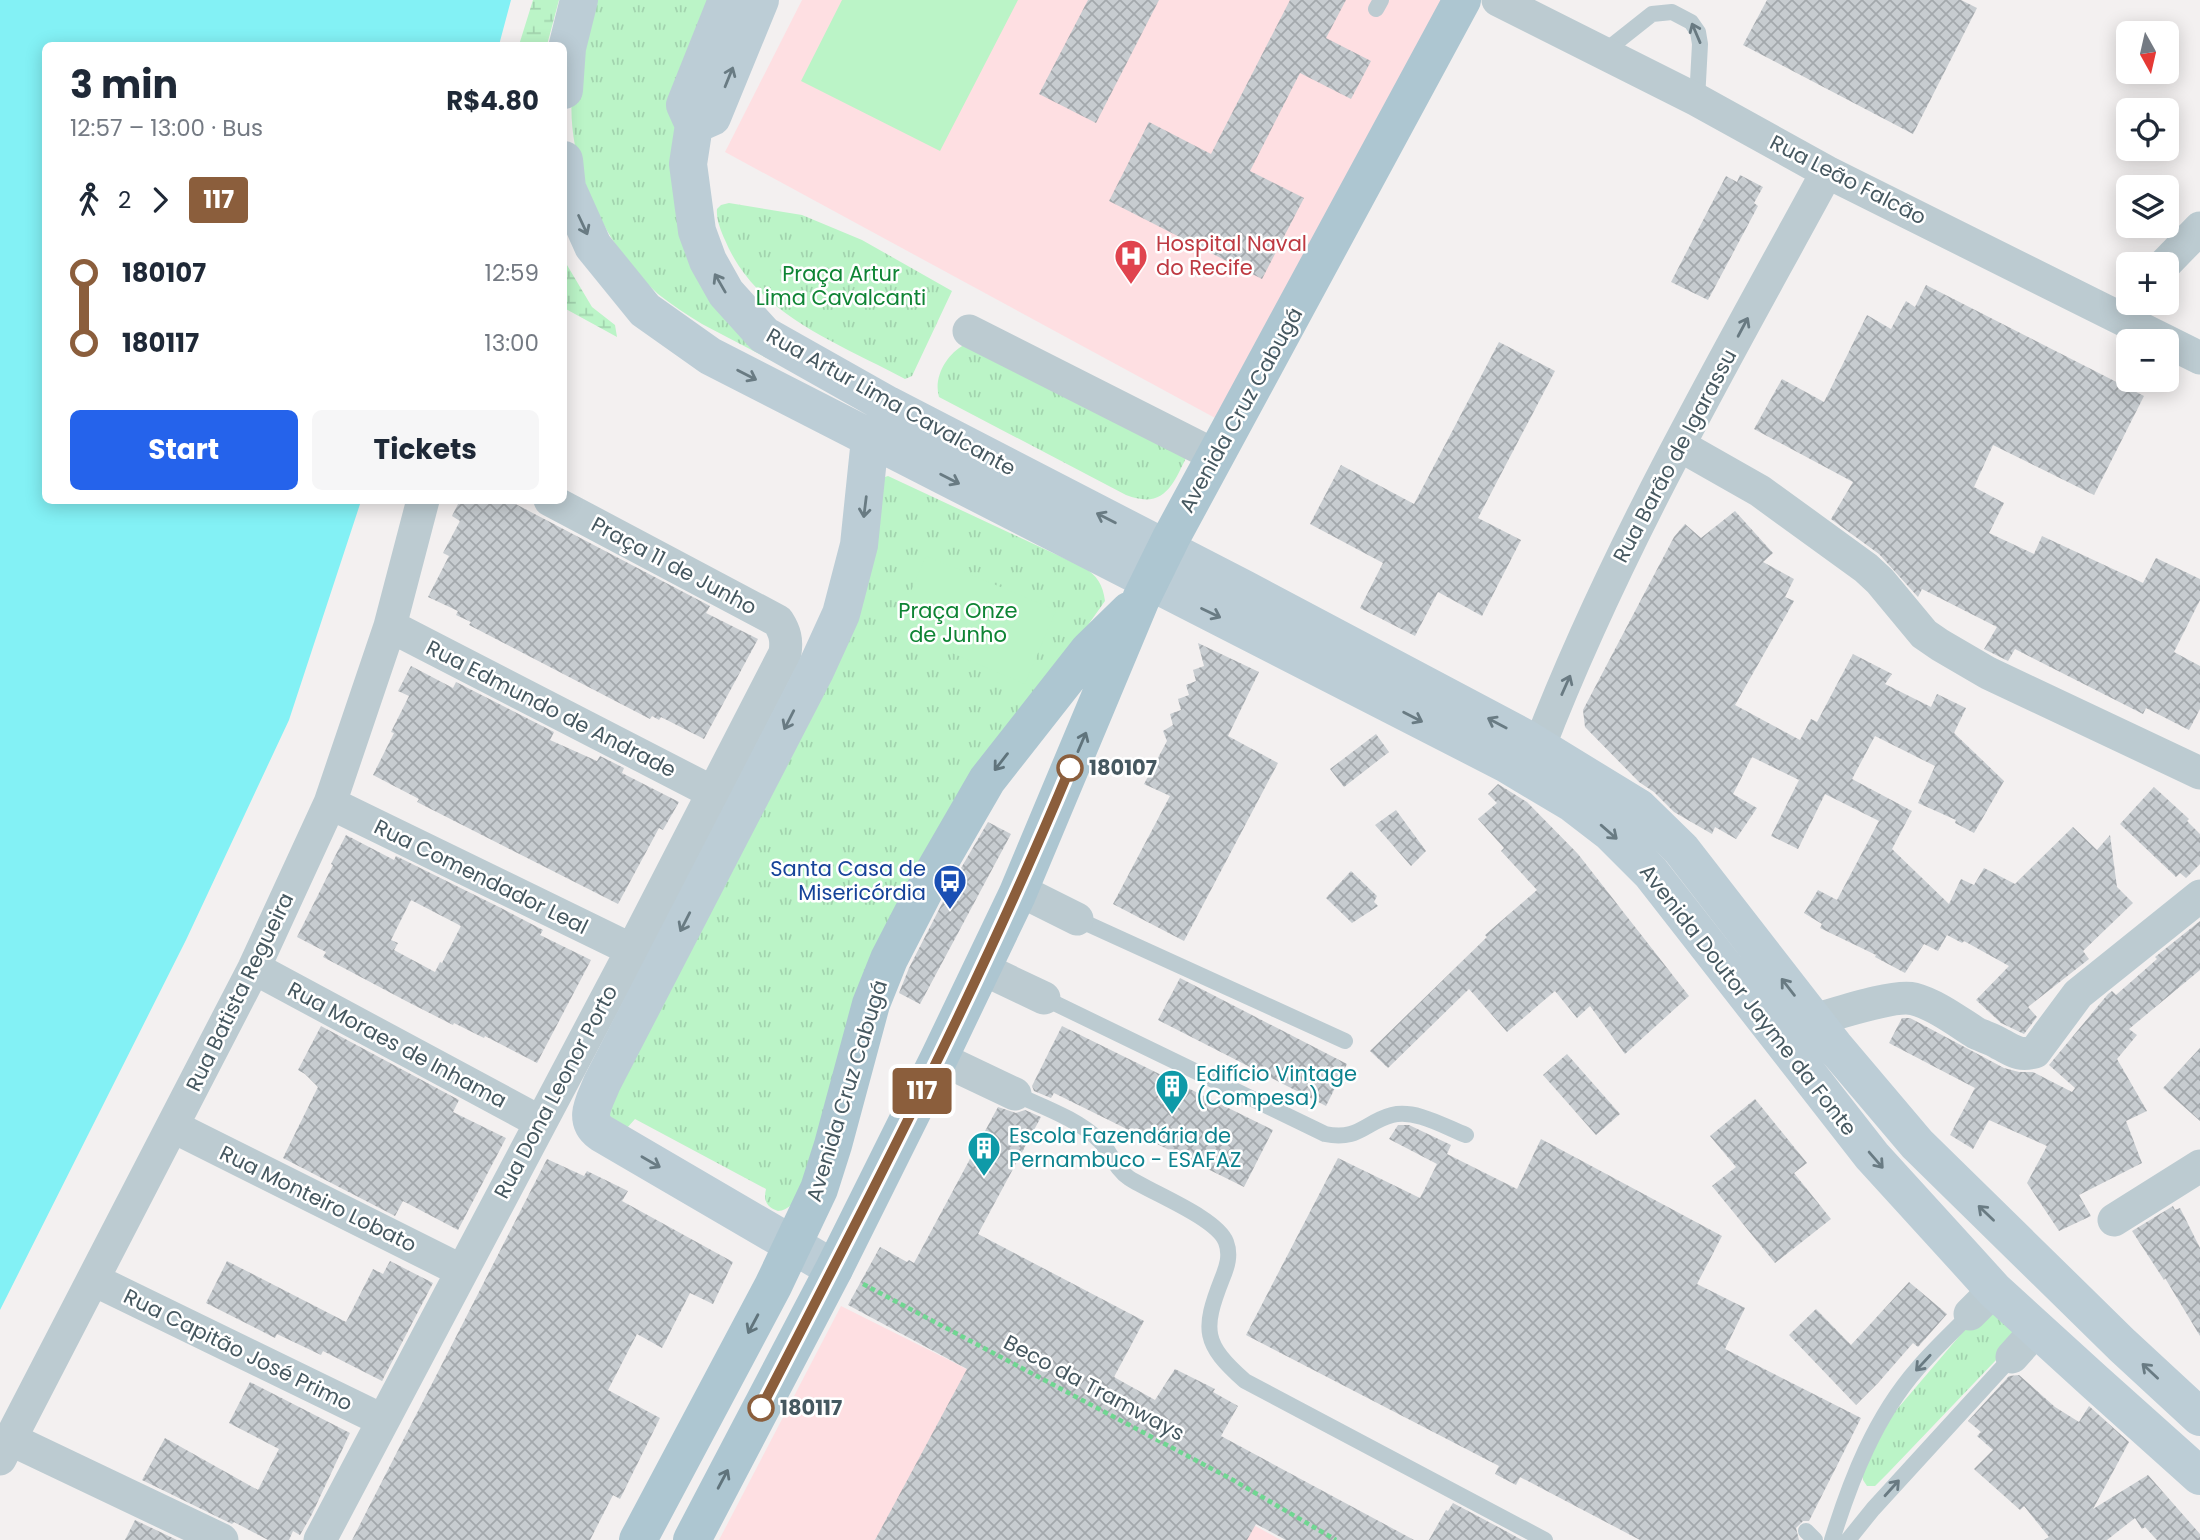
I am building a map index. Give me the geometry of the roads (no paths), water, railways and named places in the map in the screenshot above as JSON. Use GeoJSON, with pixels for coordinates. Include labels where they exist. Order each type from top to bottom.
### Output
{"type":"FeatureCollection","features":[{"type":"Feature","properties":{"kind":"main road"},"geometry":{"type":"LineString","coordinates":[[567,58],[579,0]]}},
{"type":"Feature","properties":{"kind":"main road"},"geometry":{"type":"LineString","coordinates":[[568,48],[591,24],[599,0]]}},
{"type":"Feature","properties":{"kind":"main road","name":"Rua Artur Lima Cavalcante"},"geometry":{"type":"LineString","coordinates":[[727,0],[685,105],[694,125],[688,164],[697,231],[708,261],[726,293],[764,335],[888,405],[1152,577]]}},
{"type":"Feature","properties":{"kind":"main road"},"geometry":{"type":"LineString","coordinates":[[694,125],[712,117],[760,0]]}},
{"type":"Feature","properties":{"kind":"main road","name":"Avenida Cruz Cabugá"},"geometry":{"type":"LineString","coordinates":[[692,1540],[834,1269],[939,1058],[1019,890],[1152,577],[1462,0]]}},
{"type":"Feature","properties":{"kind":"main road","name":"Rua Artur Lima Cavalcante"},"geometry":{"type":"LineString","coordinates":[[567,188],[593,246],[645,310],[710,356],[870,439],[1152,577]]}},
{"type":"Feature","properties":{"kind":"main road","name":"Rua Dona Leonor Porto"},"geometry":{"type":"LineString","coordinates":[[793,1246],[593,1127],[589,1117],[602,1083],[841,614],[859,545],[866,502],[870,439]]}},
{"type":"Feature","properties":{"kind":"main road","name":"Avenida Cruz Cabugá"},"geometry":{"type":"LineString","coordinates":[[638,1540],[793,1246],[819,1189],[871,1004],[889,960],[935,870],[986,780],[1089,650],[1152,577]]}},
{"type":"Feature","properties":{"kind":"main road","name":"Avenida Doutor Jayme da Fonte"},"geometry":{"type":"LineString","coordinates":[[1152,577],[1499,723],[1639,808],[1681,849],[1814,1020],[1917,1144],[2200,1418]]}},
{"type":"Feature","properties":{"kind":"main road","name":"Avenida Doutor Jayme da Fonte"},"geometry":{"type":"LineString","coordinates":[[1152,577],[1505,763],[1572,803],[1611,833],[1651,873],[1676,904],[1982,1302],[2036,1329],[2200,1476]]}},
{"type":"Feature","properties":{"kind":"main road"},"geometry":{"type":"LineString","coordinates":[[793,1246],[834,1269]]}},
{"type":"Feature","properties":{"kind":"main road"},"geometry":{"type":"LineString","coordinates":[[2070,1359],[2092,1347],[2122,1345]]}},
{"type":"Feature","properties":{"kind":"street","name":"Rua Leão Falcão"},"geometry":{"type":"LineString","coordinates":[[1498,0],[1697,100],[1827,172],[2116,306]]}},
{"type":"Feature","properties":{"kind":"street","name":"Rua Barão de Igarassu"},"geometry":{"type":"LineString","coordinates":[[1539,747],[1617,568],[1679,445],[1827,172]]}},
{"type":"Feature","properties":{"kind":"street"},"geometry":{"type":"LineString","coordinates":[[2177,252],[2200,228]]}},
{"type":"Feature","properties":{"kind":"street","name":"Rua Leão Falcão"},"geometry":{"type":"LineString","coordinates":[[2132,315],[2200,358]]}},
{"type":"Feature","properties":{"kind":"street"},"geometry":{"type":"LineString","coordinates":[[969,331],[1216,456]]}},
{"type":"Feature","properties":{"kind":"street"},"geometry":{"type":"LineString","coordinates":[[1679,445],[1760,491],[1866,568],[1924,634],[1940,645],[1988,673],[2200,773]]}},
{"type":"Feature","properties":{"kind":"street","name":"Rua Batista Regueira"},"geometry":{"type":"LineString","coordinates":[[5,1449],[254,968],[330,803],[390,626],[421,504]]}},
{"type":"Feature","properties":{"kind":"street","name":"Praça 11 de Junho"},"geometry":{"type":"LineString","coordinates":[[558,504],[778,621],[786,642]]}},
{"type":"Feature","properties":{"kind":"street","name":"Rua Edmundo de Andrade"},"geometry":{"type":"LineString","coordinates":[[390,626],[712,792]]}},
{"type":"Feature","properties":{"kind":"street","name":"Rua Dona Leonor Porto"},"geometry":{"type":"LineString","coordinates":[[320,1540],[632,950],[785,653],[786,642]]}},
{"type":"Feature","properties":{"kind":"street","name":"Rua Comendador Leal"},"geometry":{"type":"LineString","coordinates":[[330,803],[632,950]]}},
{"type":"Feature","properties":{"kind":"street"},"geometry":{"type":"LineString","coordinates":[[1019,890],[1077,919]]}},
{"type":"Feature","properties":{"kind":"street"},"geometry":{"type":"LineString","coordinates":[[1814,1020],[1900,998],[1915,999],[1941,1011],[1979,1035],[2004,1045],[2012,1052],[2022,1055],[2035,1052],[2078,994],[2200,895]]}},
{"type":"Feature","properties":{"kind":"street","name":"Rua Moraes de Inhama"},"geometry":{"type":"LineString","coordinates":[[254,968],[540,1122]]}},
{"type":"Feature","properties":{"kind":"street"},"geometry":{"type":"LineString","coordinates":[[981,968],[1044,998]]}},
{"type":"Feature","properties":{"kind":"street"},"geometry":{"type":"LineString","coordinates":[[939,1058],[1015,1094]]}},
{"type":"Feature","properties":{"kind":"street","name":"Rua Monteiro Lobato"},"geometry":{"type":"LineString","coordinates":[[174,1127],[462,1271]]}},
{"type":"Feature","properties":{"kind":"street"},"geometry":{"type":"LineString","coordinates":[[2114,1220],[2200,1166]]}},
{"type":"Feature","properties":{"kind":"street","name":"Rua Capitão José Primo"},"geometry":{"type":"LineString","coordinates":[[94,1280],[382,1420]]}},
{"type":"Feature","properties":{"kind":"street"},"geometry":{"type":"LineString","coordinates":[[2012,1357],[2036,1329]]}},
{"type":"Feature","properties":{"kind":"street"},"geometry":{"type":"LineString","coordinates":[[5,1449],[222,1540]]}},
{"type":"Feature","properties":{"kind":"lane"},"geometry":{"type":"LineString","coordinates":[[1604,52],[1652,14],[1672,12],[1691,22],[1698,32],[1700,44],[1697,100]]}},
{"type":"Feature","properties":{"kind":"lane"},"geometry":{"type":"LineString","coordinates":[[1077,919],[1345,1041]]}},
{"type":"Feature","properties":{"kind":"lane"},"geometry":{"type":"LineString","coordinates":[[1044,998],[1325,1134],[1337,1137],[1351,1135],[1386,1118],[1405,1114],[1466,1135]]}},
{"type":"Feature","properties":{"kind":"lane"},"geometry":{"type":"LineString","coordinates":[[1015,1094],[1082,1127],[1099,1139],[1127,1177],[1200,1217],[1223,1234],[1229,1253],[1227,1267],[1211,1306],[1209,1336],[1225,1363],[1245,1381],[1545,1540]]}},
{"type":"Feature","properties":{"kind":"lane"},"geometry":{"type":"LineString","coordinates":[[1832,1540],[1850,1481],[1879,1424],[1916,1370],[1982,1302]]}},
{"type":"Feature","properties":{"kind":"lane"},"geometry":{"type":"LineString","coordinates":[[1848,1540],[2012,1357]]}},
{"type":"Feature","properties":{"kind":"water"},"geometry":{"type":"Polygon","coordinates":[[[0,0],[511,0],[500,42],[42,42],[42,504],[360,504],[289,720],[186,940],[0,1310],[0,0]]]}},
{"type":"Feature","properties":{"kind":"place","name":"Hospital Naval do Recife"},"geometry":{"type":"Point","coordinates":[1131,286]}},
{"type":"Feature","properties":{"kind":"place","name":"180107"},"geometry":{"type":"Point","coordinates":[1070,768]}},
{"type":"Feature","properties":{"kind":"place","name":"Santa Casa de Misericórdia"},"geometry":{"type":"Point","coordinates":[950,911]}},
{"type":"Feature","properties":{"kind":"place","name":"Edifício Vintage (Compesa)"},"geometry":{"type":"Point","coordinates":[1172,1116]}},
{"type":"Feature","properties":{"kind":"place","name":"Escola Fazendária de Pernambuco - ESAFAZ"},"geometry":{"type":"Point","coordinates":[984,1178]}},
{"type":"Feature","properties":{"kind":"place","name":"180117"},"geometry":{"type":"Point","coordinates":[761,1408]}},
{"type":"Feature","properties":{"kind":"park label","name":"Praça Artur Lima Cavalcanti"},"geometry":{"type":"Point","coordinates":[841,286]}},
{"type":"Feature","properties":{"kind":"park label","name":"Praça Onze de Junho"},"geometry":{"type":"Point","coordinates":[958,623]}}]}
